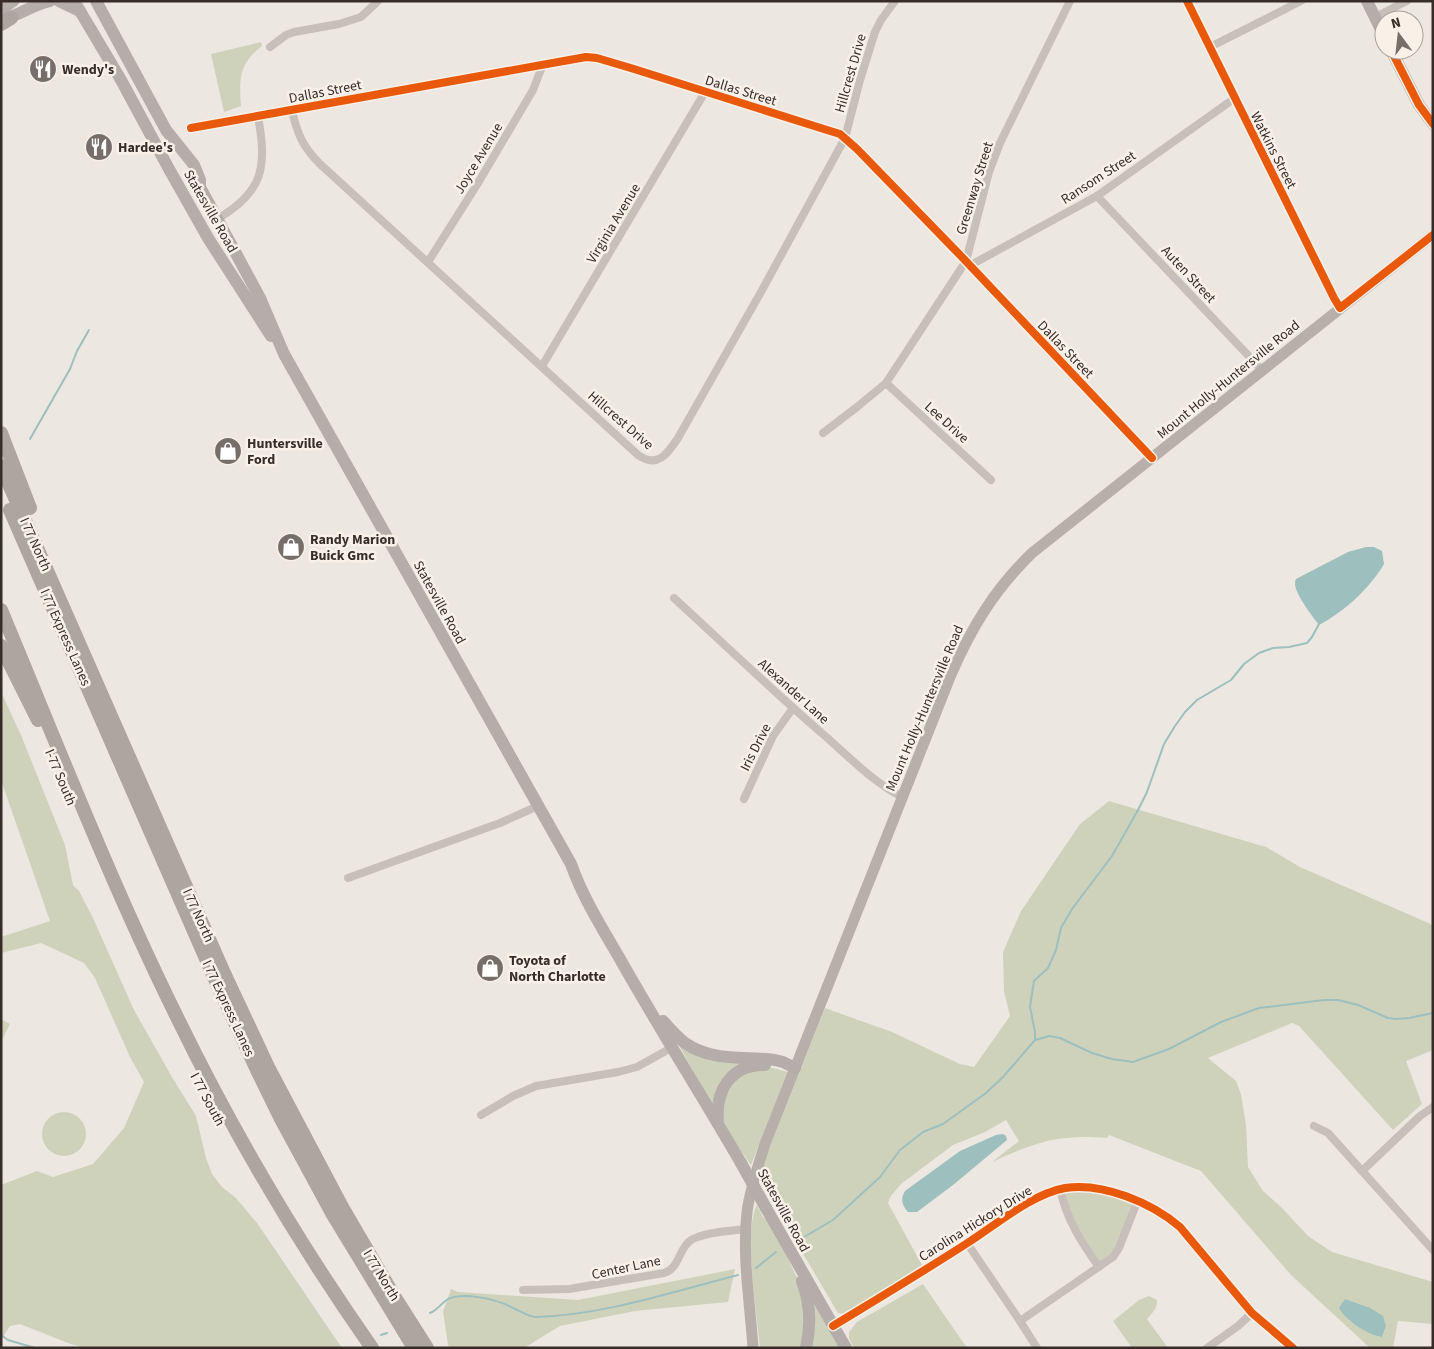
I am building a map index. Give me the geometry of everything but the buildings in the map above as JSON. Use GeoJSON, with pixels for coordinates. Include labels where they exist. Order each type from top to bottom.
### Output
{"type":"FeatureCollection","features":[{"type":"Feature","properties":{"kind":"highway"},"geometry":{"type":"LineString","coordinates":[[1,433],[63,590],[68,614]]}},
{"type":"Feature","properties":{"kind":"highway","name":"I 77 North"},"geometry":{"type":"LineString","coordinates":[[1,466],[68,614],[224,973],[268,1067],[342,1207],[394,1296],[428,1348]]}},
{"type":"Feature","properties":{"kind":"highway","name":"I 77 Express Lanes"},"geometry":{"type":"LineString","coordinates":[[1,489],[214,978],[258,1072],[332,1213],[414,1348]]}},
{"type":"Feature","properties":{"kind":"highway"},"geometry":{"type":"LineString","coordinates":[[1,610],[126,907],[189,1042],[229,1119],[272,1194],[372,1348]]}},
{"type":"Feature","properties":{"kind":"highway"},"geometry":{"type":"LineString","coordinates":[[1,633],[38,720]]}},
{"type":"Feature","properties":{"kind":"highway"},"geometry":{"type":"LineString","coordinates":[[1,646],[38,720]]}},
{"type":"Feature","properties":{"kind":"highway","name":"I-77 South"},"geometry":{"type":"LineString","coordinates":[[38,720],[85,834]]}},
{"type":"Feature","properties":{"kind":"highway","name":"I 77 South"},"geometry":{"type":"LineString","coordinates":[[85,834],[142,967],[213,1108],[292,1243],[361,1348]]}},
{"type":"Feature","properties":{"kind":"main road"},"geometry":{"type":"LineString","coordinates":[[4,18],[14,1]]}},
{"type":"Feature","properties":{"kind":"main road"},"geometry":{"type":"LineString","coordinates":[[4,18],[50,1]]}},
{"type":"Feature","properties":{"kind":"main road"},"geometry":{"type":"LineString","coordinates":[[59,1],[77,6]]}},
{"type":"Feature","properties":{"kind":"main road","name":"Statesville Road"},"geometry":{"type":"LineString","coordinates":[[96,1],[166,130],[194,165],[200,180],[200,187],[260,298],[284,354],[571,864],[586,884],[690,1069],[697,1087],[846,1348]]}},
{"type":"Feature","properties":{"kind":"main road"},"geometry":{"type":"LineString","coordinates":[[1367,1],[1374,15]]}},
{"type":"Feature","properties":{"kind":"main road","name":"Statesville Road"},"geometry":{"type":"LineString","coordinates":[[77,6],[121,80],[208,238],[256,315],[284,354]]}},
{"type":"Feature","properties":{"kind":"main road"},"geometry":{"type":"LineString","coordinates":[[1396,60],[1419,105],[1433,124]]}},
{"type":"Feature","properties":{"kind":"main road"},"geometry":{"type":"LineString","coordinates":[[168,168],[175,167],[178,169],[189,190],[193,191],[200,187]]}},
{"type":"Feature","properties":{"kind":"main road","name":"Mount Holly-Huntersville Road"},"geometry":{"type":"LineString","coordinates":[[753,1348],[746,1228],[756,1171],[902,797],[961,652],[972,630],[994,595],[1032,552],[1433,235]]}},
{"type":"Feature","properties":{"kind":"main road","name":"Statesville Road"},"geometry":{"type":"LineString","coordinates":[[571,864],[579,887],[685,1072],[697,1087]]}},
{"type":"Feature","properties":{"kind":"main road"},"geometry":{"type":"LineString","coordinates":[[663,1021],[681,1039],[702,1052],[726,1057],[775,1060],[795,1068]]}},
{"type":"Feature","properties":{"kind":"main road"},"geometry":{"type":"LineString","coordinates":[[718,1124],[717,1107],[720,1095],[726,1084],[739,1071],[761,1065],[795,1068]]}},
{"type":"Feature","properties":{"kind":"main road"},"geometry":{"type":"LineString","coordinates":[[790,1251],[808,1306],[810,1327],[806,1348]]}},
{"type":"Feature","properties":{"kind":"street"},"geometry":{"type":"LineString","coordinates":[[270,47],[278,40],[294,32],[339,24],[361,17],[378,1]]}},
{"type":"Feature","properties":{"kind":"street","name":"Hillcrest Drive"},"geometry":{"type":"LineString","coordinates":[[292,110],[298,134],[307,150],[320,164],[638,455],[649,460],[662,458],[678,438],[719,368],[845,138],[875,32],[895,1]]}},
{"type":"Feature","properties":{"kind":"street","name":"Greenway Street"},"geometry":{"type":"LineString","coordinates":[[823,432],[857,408],[886,383],[968,263],[988,178],[1000,143],[1070,1]]}},
{"type":"Feature","properties":{"kind":"street","name":"Watkins Street"},"geometry":{"type":"LineString","coordinates":[[1187,1],[1340,308]]}},
{"type":"Feature","properties":{"kind":"street"},"geometry":{"type":"LineString","coordinates":[[1210,47],[1301,1]]}},
{"type":"Feature","properties":{"kind":"street"},"geometry":{"type":"LineString","coordinates":[[1389,10],[1407,1]]}},
{"type":"Feature","properties":{"kind":"street","name":"Dallas Street"},"geometry":{"type":"LineString","coordinates":[[191,128],[575,58],[597,58],[840,134],[968,263],[1152,458]]}},
{"type":"Feature","properties":{"kind":"street","name":"Joyce Avenue"},"geometry":{"type":"LineString","coordinates":[[428,262],[474,190],[523,107],[538,79],[543,64]]}},
{"type":"Feature","properties":{"kind":"street","name":"Virginia Avenue"},"geometry":{"type":"LineString","coordinates":[[542,366],[705,92]]}},
{"type":"Feature","properties":{"kind":"street","name":"Ransom Street"},"geometry":{"type":"LineString","coordinates":[[968,263],[1096,196],[1234,98]]}},
{"type":"Feature","properties":{"kind":"street"},"geometry":{"type":"LineString","coordinates":[[217,219],[237,206],[257,182],[263,153],[258,116]]}},
{"type":"Feature","properties":{"kind":"street","name":"Auten Street"},"geometry":{"type":"LineString","coordinates":[[1096,196],[1262,370]]}},
{"type":"Feature","properties":{"kind":"street","name":"Lee Drive"},"geometry":{"type":"LineString","coordinates":[[886,383],[991,480]]}},
{"type":"Feature","properties":{"kind":"street","name":"Alexander Lane"},"geometry":{"type":"LineString","coordinates":[[674,598],[793,708],[883,786],[902,797]]}},
{"type":"Feature","properties":{"kind":"street","name":"Iris Drive"},"geometry":{"type":"LineString","coordinates":[[744,799],[773,736],[793,708]]}},
{"type":"Feature","properties":{"kind":"street"},"geometry":{"type":"LineString","coordinates":[[348,878],[500,823],[538,806]]}},
{"type":"Feature","properties":{"kind":"street"},"geometry":{"type":"LineString","coordinates":[[481,1115],[513,1096],[536,1086],[637,1067],[672,1048]]}},
{"type":"Feature","properties":{"kind":"street"},"geometry":{"type":"LineString","coordinates":[[1362,1171],[1433,1106]]}},
{"type":"Feature","properties":{"kind":"street"},"geometry":{"type":"LineString","coordinates":[[1314,1126],[1328,1133],[1433,1250]]}},
{"type":"Feature","properties":{"kind":"street","name":"Carolina Hickory Drive"},"geometry":{"type":"LineString","coordinates":[[833,1326],[1038,1197],[1060,1189],[1082,1187],[1107,1190],[1167,1216],[1180,1227],[1252,1313],[1292,1348]]}},
{"type":"Feature","properties":{"kind":"street"},"geometry":{"type":"LineString","coordinates":[[1060,1189],[1067,1215],[1074,1230],[1099,1267]]}},
{"type":"Feature","properties":{"kind":"street"},"geometry":{"type":"LineString","coordinates":[[1020,1321],[1116,1254],[1137,1202]]}},
{"type":"Feature","properties":{"kind":"street","name":"Center Lane"},"geometry":{"type":"LineString","coordinates":[[524,1290],[569,1289],[664,1273],[674,1266],[686,1245],[694,1239],[746,1228]]}},
{"type":"Feature","properties":{"kind":"street"},"geometry":{"type":"LineString","coordinates":[[967,1243],[1037,1348]]}},
{"type":"Feature","properties":{"kind":"street"},"geometry":{"type":"LineString","coordinates":[[1207,1348],[1238,1326],[1252,1313]]}},
{"type":"Feature","properties":{"kind":"green space"},"geometry":{"type":"Polygon","coordinates":[[[261,42],[262,46],[249,59],[242,73],[240,88],[241,106],[224,112],[211,54],[261,42]]]}},
{"type":"Feature","properties":{"kind":"green space"},"geometry":{"type":"Polygon","coordinates":[[[1,692],[21,735],[65,845],[73,885],[79,891],[93,918],[134,1010],[196,1116],[206,1158],[212,1174],[257,1223],[342,1348],[85,1348],[20,1324],[10,1326],[1,1340],[1,1185],[37,1171],[53,1177],[93,1164],[124,1128],[144,1082],[130,1057],[95,978],[84,963],[41,943],[1,953],[1,937],[50,921],[1,780],[1,692]]]}},
{"type":"Feature","properties":{"kind":"green space"},"geometry":{"type":"Polygon","coordinates":[[[1109,801],[1266,847],[1300,867],[1433,925],[1433,1050],[1406,1061],[1422,1104],[1393,1130],[1299,1026],[1292,1023],[1208,1058],[1236,1081],[1241,1094],[1246,1125],[1248,1167],[1263,1191],[1308,1236],[1332,1252],[1433,1282],[1433,1324],[1398,1321],[1393,1348],[1370,1348],[1291,1275],[1201,1171],[1109,1135],[1107,1138],[1075,1137],[1048,1141],[1022,1149],[992,1162],[1019,1141],[1006,1120],[985,1132],[953,1145],[901,1184],[888,1203],[922,1265],[845,1314],[838,1313],[772,1201],[759,1174],[825,1008],[892,1032],[960,1064],[974,1067],[1010,1016],[1004,991],[1003,952],[1021,911],[1080,824],[1109,801]],[[1350,1320],[1380,1337],[1385,1330],[1385,1321],[1350,1320]]]}},
{"type":"Feature","properties":{"kind":"green space"},"geometry":{"type":"Polygon","coordinates":[[[1,1019],[10,1024],[1,1042],[1,1019]]]}},
{"type":"Feature","properties":{"kind":"green space"},"geometry":{"type":"Polygon","coordinates":[[[672,1033],[736,1060],[743,1067],[715,1110],[672,1033]]]}},
{"type":"Feature","properties":{"kind":"green space"},"geometry":{"type":"Polygon","coordinates":[[[757,1068],[773,1068],[788,1072],[751,1165],[722,1119],[721,1104],[737,1078],[757,1068]]]}},
{"type":"Feature","properties":{"kind":"green space"},"geometry":{"type":"Polygon","coordinates":[[[64,1112],[76,1116],[82,1122],[86,1134],[82,1146],[76,1152],[64,1156],[52,1152],[46,1146],[42,1134],[46,1122],[52,1116],[64,1112]]]}},
{"type":"Feature","properties":{"kind":"green space"},"geometry":{"type":"Polygon","coordinates":[[[1082,1187],[1137,1202],[1119,1248],[1099,1267],[1082,1243],[1060,1189],[1082,1187]]]}},
{"type":"Feature","properties":{"kind":"green space"},"geometry":{"type":"Polygon","coordinates":[[[757,1205],[763,1217],[771,1223],[801,1286],[805,1302],[803,1348],[760,1348],[751,1253],[753,1217],[757,1205]]]}},
{"type":"Feature","properties":{"kind":"green space"},"geometry":{"type":"Polygon","coordinates":[[[735,1269],[728,1302],[635,1311],[560,1326],[524,1348],[450,1348],[448,1345],[443,1312],[451,1289],[458,1292],[578,1300],[735,1269]]]}},
{"type":"Feature","properties":{"kind":"green space"},"geometry":{"type":"Polygon","coordinates":[[[923,1284],[967,1348],[854,1348],[849,1339],[849,1332],[857,1322],[923,1284]]]}},
{"type":"Feature","properties":{"kind":"green space"},"geometry":{"type":"Polygon","coordinates":[[[809,1296],[841,1348],[809,1348],[809,1296]]]}},
{"type":"Feature","properties":{"kind":"green space"},"geometry":{"type":"Polygon","coordinates":[[[1149,1296],[1157,1300],[1157,1306],[1147,1319],[1168,1348],[1132,1348],[1113,1321],[1139,1300],[1149,1296]]]}},
{"type":"Feature","properties":{"kind":"water"},"geometry":{"type":"Polygon","coordinates":[[[1366,547],[1374,547],[1382,551],[1384,564],[1356,599],[1319,625],[1296,589],[1296,579],[1348,552],[1366,547]]]}},
{"type":"Feature","properties":{"kind":"water"},"geometry":{"type":"Polygon","coordinates":[[[1003,1134],[1007,1140],[917,1212],[908,1212],[904,1207],[902,1202],[905,1191],[960,1151],[996,1135],[1003,1134]]]}},
{"type":"Feature","properties":{"kind":"water"},"geometry":{"type":"Polygon","coordinates":[[[1345,1299],[1370,1308],[1383,1316],[1386,1326],[1382,1337],[1364,1330],[1342,1313],[1339,1308],[1345,1299]]]}},
{"type":"Feature","properties":{"kind":"waterway"},"geometry":{"type":"LineString","coordinates":[[30,439],[70,369],[77,351],[89,330]]}},
{"type":"Feature","properties":{"kind":"waterway"},"geometry":{"type":"LineString","coordinates":[[1035,1040],[1030,1007],[1034,981],[1048,968],[1056,950],[1061,928],[1072,909],[1112,856],[1138,810],[1147,792],[1164,744],[1175,726],[1197,700],[1231,680],[1244,664],[1259,653],[1273,648],[1307,643],[1319,624]]}},
{"type":"Feature","properties":{"kind":"waterway"},"geometry":{"type":"LineString","coordinates":[[804,1237],[833,1220],[880,1177],[900,1150],[923,1132],[943,1124],[986,1093],[1003,1077],[1035,1040],[1049,1036],[1060,1038],[1092,1053],[1112,1059],[1133,1062],[1169,1049],[1221,1022],[1259,1008],[1338,1000],[1358,1005],[1388,1018],[1409,1018],[1433,1013]]}},
{"type":"Feature","properties":{"kind":"waterway"},"geometry":{"type":"LineString","coordinates":[[756,1268],[776,1252]]}},
{"type":"Feature","properties":{"kind":"waterway"},"geometry":{"type":"LineString","coordinates":[[430,1313],[448,1299],[462,1296],[480,1297],[497,1301],[533,1317],[587,1312],[638,1302],[738,1275]]}},
{"type":"Feature","properties":{"kind":"waterway"},"geometry":{"type":"LineString","coordinates":[[381,1335],[387,1333]]}},
{"type":"Feature","properties":{"kind":"waterway"},"geometry":{"type":"LineString","coordinates":[[1,1335],[8,1340],[35,1348]]}},
{"type":"Feature","properties":{"kind":"cycle path"},"geometry":{"type":"LineString","coordinates":[[1187,1],[1340,308],[1433,235]]}},
{"type":"Feature","properties":{"kind":"cycle path"},"geometry":{"type":"LineString","coordinates":[[191,128],[586,57],[597,58],[634,69],[840,134],[857,149],[961,256],[1152,458]]}},
{"type":"Feature","properties":{"kind":"cycle path"},"geometry":{"type":"LineString","coordinates":[[1396,60],[1419,105],[1433,124]]}},
{"type":"Feature","properties":{"kind":"cycle path"},"geometry":{"type":"LineString","coordinates":[[833,1326],[952,1253],[1015,1210],[1053,1191],[1080,1187],[1111,1191],[1126,1196],[1169,1218],[1180,1227],[1252,1313],[1293,1348]]}},
{"type":"Feature","properties":{"kind":"place","name":"Wendy's"},"geometry":{"type":"Point","coordinates":[43,69]}},
{"type":"Feature","properties":{"kind":"place","name":"Hardee's"},"geometry":{"type":"Point","coordinates":[99,147]}},
{"type":"Feature","properties":{"kind":"place","name":"Huntersville Ford"},"geometry":{"type":"Point","coordinates":[228,451]}},
{"type":"Feature","properties":{"kind":"place","name":"Randy Marion Buick Gmc"},"geometry":{"type":"Point","coordinates":[291,547]}},
{"type":"Feature","properties":{"kind":"place","name":"Toyota of North Charlotte"},"geometry":{"type":"Point","coordinates":[490,968]}}]}
